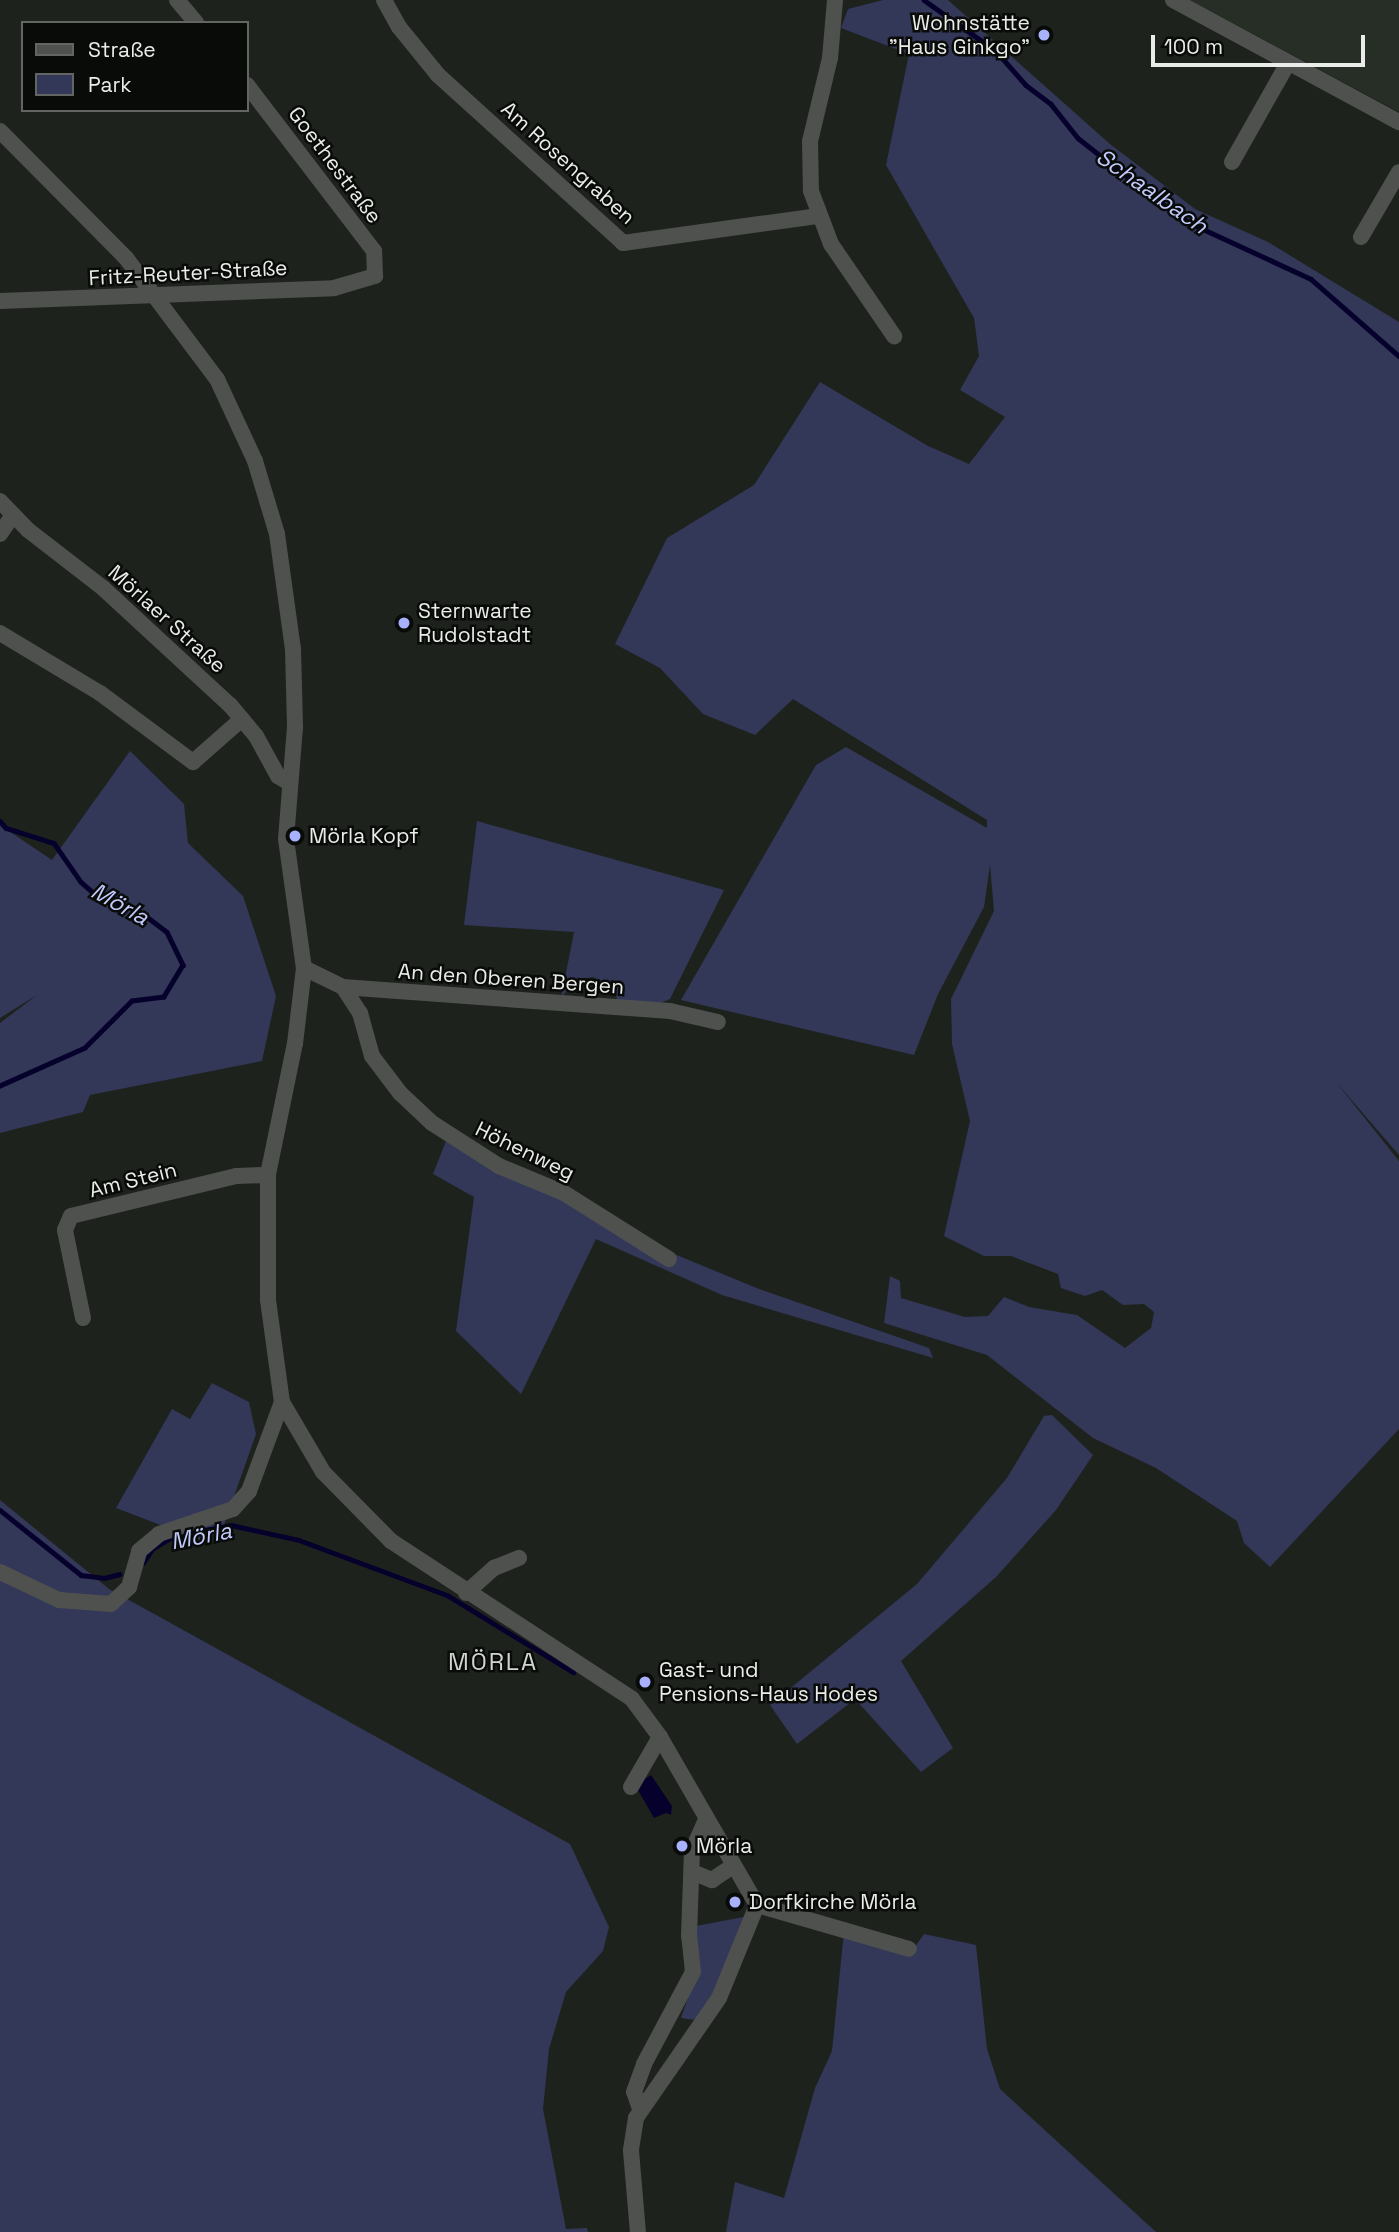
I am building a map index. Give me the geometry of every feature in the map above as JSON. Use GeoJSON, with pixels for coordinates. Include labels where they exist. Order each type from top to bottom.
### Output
{"type":"FeatureCollection","features":[{"type":"Feature","properties":{"kind":"street"},"geometry":{"type":"LineString","coordinates":[[177,0],[194,21]]}},
{"type":"Feature","properties":{"kind":"street","name":"Am Rosengraben"},"geometry":{"type":"LineString","coordinates":[[384,0],[399,27],[438,75],[557,181],[615,238],[628,243],[817,216]]}},
{"type":"Feature","properties":{"kind":"street"},"geometry":{"type":"LineString","coordinates":[[835,0],[830,58],[810,141],[811,191],[817,216],[894,336]]}},
{"type":"Feature","properties":{"kind":"street"},"geometry":{"type":"LineString","coordinates":[[1173,0],[1399,122]]}},
{"type":"Feature","properties":{"kind":"street"},"geometry":{"type":"LineString","coordinates":[[1232,162],[1288,63]]}},
{"type":"Feature","properties":{"kind":"street","name":"Goethestraße"},"geometry":{"type":"LineString","coordinates":[[248,86],[374,251],[375,276]]}},
{"type":"Feature","properties":{"kind":"street"},"geometry":{"type":"LineString","coordinates":[[0,131],[6,146],[88,215],[159,297],[228,400],[255,460],[276,534],[293,649],[295,727],[286,839],[304,968],[295,1043],[268,1175],[268,1300],[282,1402],[304,1445],[366,1518],[466,1593],[615,1684],[632,1699],[660,1737],[757,1906],[909,1949]]}},
{"type":"Feature","properties":{"kind":"street"},"geometry":{"type":"LineString","coordinates":[[1361,237],[1399,172]]}},
{"type":"Feature","properties":{"kind":"street","name":"Fritz-Reuter-Straße"},"geometry":{"type":"LineString","coordinates":[[0,301],[159,297],[334,288],[375,276]]}},
{"type":"Feature","properties":{"kind":"street","name":"Mörlaer Straße"},"geometry":{"type":"LineString","coordinates":[[0,501],[13,515],[103,588],[242,719],[278,776],[289,783]]}},
{"type":"Feature","properties":{"kind":"street"},"geometry":{"type":"LineString","coordinates":[[0,534],[13,515]]}},
{"type":"Feature","properties":{"kind":"street"},"geometry":{"type":"LineString","coordinates":[[0,633],[100,693],[193,762],[242,719]]}},
{"type":"Feature","properties":{"kind":"street","name":"An den Oberen Bergen"},"geometry":{"type":"LineString","coordinates":[[304,968],[343,987],[670,1011],[718,1022]]}},
{"type":"Feature","properties":{"kind":"street","name":"Höhenweg"},"geometry":{"type":"LineString","coordinates":[[343,987],[360,1013],[372,1056],[400,1093],[432,1124],[499,1166],[564,1193],[669,1259]]}},
{"type":"Feature","properties":{"kind":"street","name":"Am Stein"},"geometry":{"type":"LineString","coordinates":[[83,1318],[65,1230],[71,1216],[236,1176],[268,1175]]}},
{"type":"Feature","properties":{"kind":"street"},"geometry":{"type":"LineString","coordinates":[[0,1572],[40,1592],[82,1605],[111,1604],[128,1587],[139,1551],[159,1534],[233,1508],[249,1491],[282,1402]]}},
{"type":"Feature","properties":{"kind":"street"},"geometry":{"type":"LineString","coordinates":[[466,1593],[494,1568],[519,1558]]}},
{"type":"Feature","properties":{"kind":"street"},"geometry":{"type":"LineString","coordinates":[[631,1787],[660,1737]]}},
{"type":"Feature","properties":{"kind":"street"},"geometry":{"type":"LineString","coordinates":[[640,2109],[634,2092],[693,1972],[689,1936],[694,1840],[706,1820]]}},
{"type":"Feature","properties":{"kind":"street"},"geometry":{"type":"LineString","coordinates":[[692,1872],[712,1880],[733,1866]]}},
{"type":"Feature","properties":{"kind":"street"},"geometry":{"type":"LineString","coordinates":[[638,2232],[631,2151],[640,2109],[719,1998],[757,1906]]}},
{"type":"Feature","properties":{"kind":"street"},"geometry":{"type":"LineString","coordinates":[[667,2021],[697,2032]]}},
{"type":"Feature","properties":{"kind":"shaded area"},"geometry":{"type":"Polygon","coordinates":[[[1190,0],[1399,0],[1399,112],[1276,46],[1190,0]]]}},
{"type":"Feature","properties":{"kind":"shaded area"},"geometry":{"type":"Polygon","coordinates":[[[651,1775],[672,1806],[671,1815],[666,1813],[654,1818],[635,1785],[651,1775]]]}},
{"type":"Feature","properties":{"kind":"green space"},"geometry":{"type":"Polygon","coordinates":[[[883,0],[948,0],[1110,144],[1195,209],[1268,242],[1399,322],[1399,1155],[1336,1082],[1399,1161],[1399,1429],[1270,1567],[1244,1543],[1237,1521],[1156,1468],[1093,1438],[987,1355],[884,1323],[890,1276],[900,1281],[901,1298],[965,1317],[988,1316],[1004,1297],[1029,1307],[1077,1315],[1125,1348],[1151,1328],[1154,1312],[1144,1304],[1123,1305],[1102,1290],[1085,1296],[1061,1288],[1058,1274],[1011,1256],[984,1256],[944,1236],[970,1121],[952,1044],[951,999],[994,911],[990,865],[984,907],[938,994],[914,1055],[681,1000],[816,765],[846,747],[987,828],[987,820],[793,699],[755,735],[703,714],[660,668],[615,644],[667,538],[754,485],[820,382],[928,446],[969,464],[1005,417],[960,390],[979,356],[974,318],[886,165],[909,54],[841,28],[848,9],[883,0]]]}},
{"type":"Feature","properties":{"kind":"green space"},"geometry":{"type":"Polygon","coordinates":[[[130,751],[184,804],[188,843],[243,896],[276,996],[262,1061],[90,1095],[83,1112],[0,1133],[0,1023],[37,995],[0,1018],[0,825],[52,860],[130,751]]]}},
{"type":"Feature","properties":{"kind":"green space"},"geometry":{"type":"Polygon","coordinates":[[[477,821],[724,890],[670,999],[658,1004],[617,1000],[614,987],[593,977],[575,980],[561,998],[574,932],[464,925],[477,821]]]}},
{"type":"Feature","properties":{"kind":"green space"},"geometry":{"type":"Polygon","coordinates":[[[446,1141],[667,1251],[759,1289],[929,1348],[933,1358],[722,1295],[596,1239],[521,1394],[456,1331],[474,1197],[433,1174],[446,1141]]]}},
{"type":"Feature","properties":{"kind":"green space"},"geometry":{"type":"Polygon","coordinates":[[[212,1383],[249,1402],[256,1434],[224,1525],[205,1542],[116,1508],[172,1409],[190,1419],[212,1383]]]}},
{"type":"Feature","properties":{"kind":"green space"},"geometry":{"type":"Polygon","coordinates":[[[1052,1415],[1093,1455],[1056,1510],[996,1577],[901,1661],[953,1748],[921,1772],[855,1699],[797,1744],[770,1705],[917,1584],[1007,1478],[1044,1416],[1052,1415]]]}},
{"type":"Feature","properties":{"kind":"green space"},"geometry":{"type":"Polygon","coordinates":[[[0,1500],[109,1589],[570,1844],[609,1927],[603,1951],[566,1992],[549,2049],[543,2109],[566,2229],[587,2228],[588,2232],[0,2232],[0,1500]]]}},
{"type":"Feature","properties":{"kind":"green space"},"geometry":{"type":"Polygon","coordinates":[[[749,1916],[715,1995],[695,2020],[681,2018],[696,1975],[696,1926],[749,1916]]]}},
{"type":"Feature","properties":{"kind":"green space"},"geometry":{"type":"Polygon","coordinates":[[[844,1931],[912,1951],[924,1934],[976,1945],[987,2049],[1000,2089],[1156,2232],[726,2232],[735,2182],[784,2198],[815,2088],[832,2051],[844,1931]]]}},
{"type":"Feature","properties":{"kind":"waterway","name":"Schaalbach"},"geometry":{"type":"LineString","coordinates":[[924,0],[996,51],[1026,85],[1051,104],[1078,138],[1152,196],[1190,223],[1311,279],[1399,356]]}},
{"type":"Feature","properties":{"kind":"waterway","name":"Mörla"},"geometry":{"type":"LineString","coordinates":[[0,821],[6,828],[54,843],[81,882],[98,897],[138,910],[167,932],[183,965],[164,997],[132,1001],[85,1048],[0,1086]]}},
{"type":"Feature","properties":{"kind":"waterway","name":"Mörla"},"geometry":{"type":"LineString","coordinates":[[0,1510],[81,1575],[104,1578],[120,1574]]}},
{"type":"Feature","properties":{"kind":"waterway","name":"Mörla"},"geometry":{"type":"LineString","coordinates":[[143,1563],[152,1549],[174,1536],[231,1525],[299,1540],[447,1595],[573,1672]]}},
{"type":"Feature","properties":{"kind":"place","name":"Wohnstätte \"Haus Ginkgo\""},"geometry":{"type":"Point","coordinates":[1044,35]}},
{"type":"Feature","properties":{"kind":"place","name":"Sternwarte Rudolstadt"},"geometry":{"type":"Point","coordinates":[404,623]}},
{"type":"Feature","properties":{"kind":"place","name":"Mörla Kopf"},"geometry":{"type":"Point","coordinates":[295,836]}},
{"type":"Feature","properties":{"kind":"place","name":"Gast- und Pensions-Haus Hodes"},"geometry":{"type":"Point","coordinates":[645,1682]}},
{"type":"Feature","properties":{"kind":"place","name":"Mörla"},"geometry":{"type":"Point","coordinates":[682,1846]}},
{"type":"Feature","properties":{"kind":"place","name":"Dorfkirche Mörla"},"geometry":{"type":"Point","coordinates":[735,1902]}},
{"type":"Feature","properties":{"kind":"district","name":"MÖRLA"},"geometry":{"type":"Point","coordinates":[493,1662]}}]}
